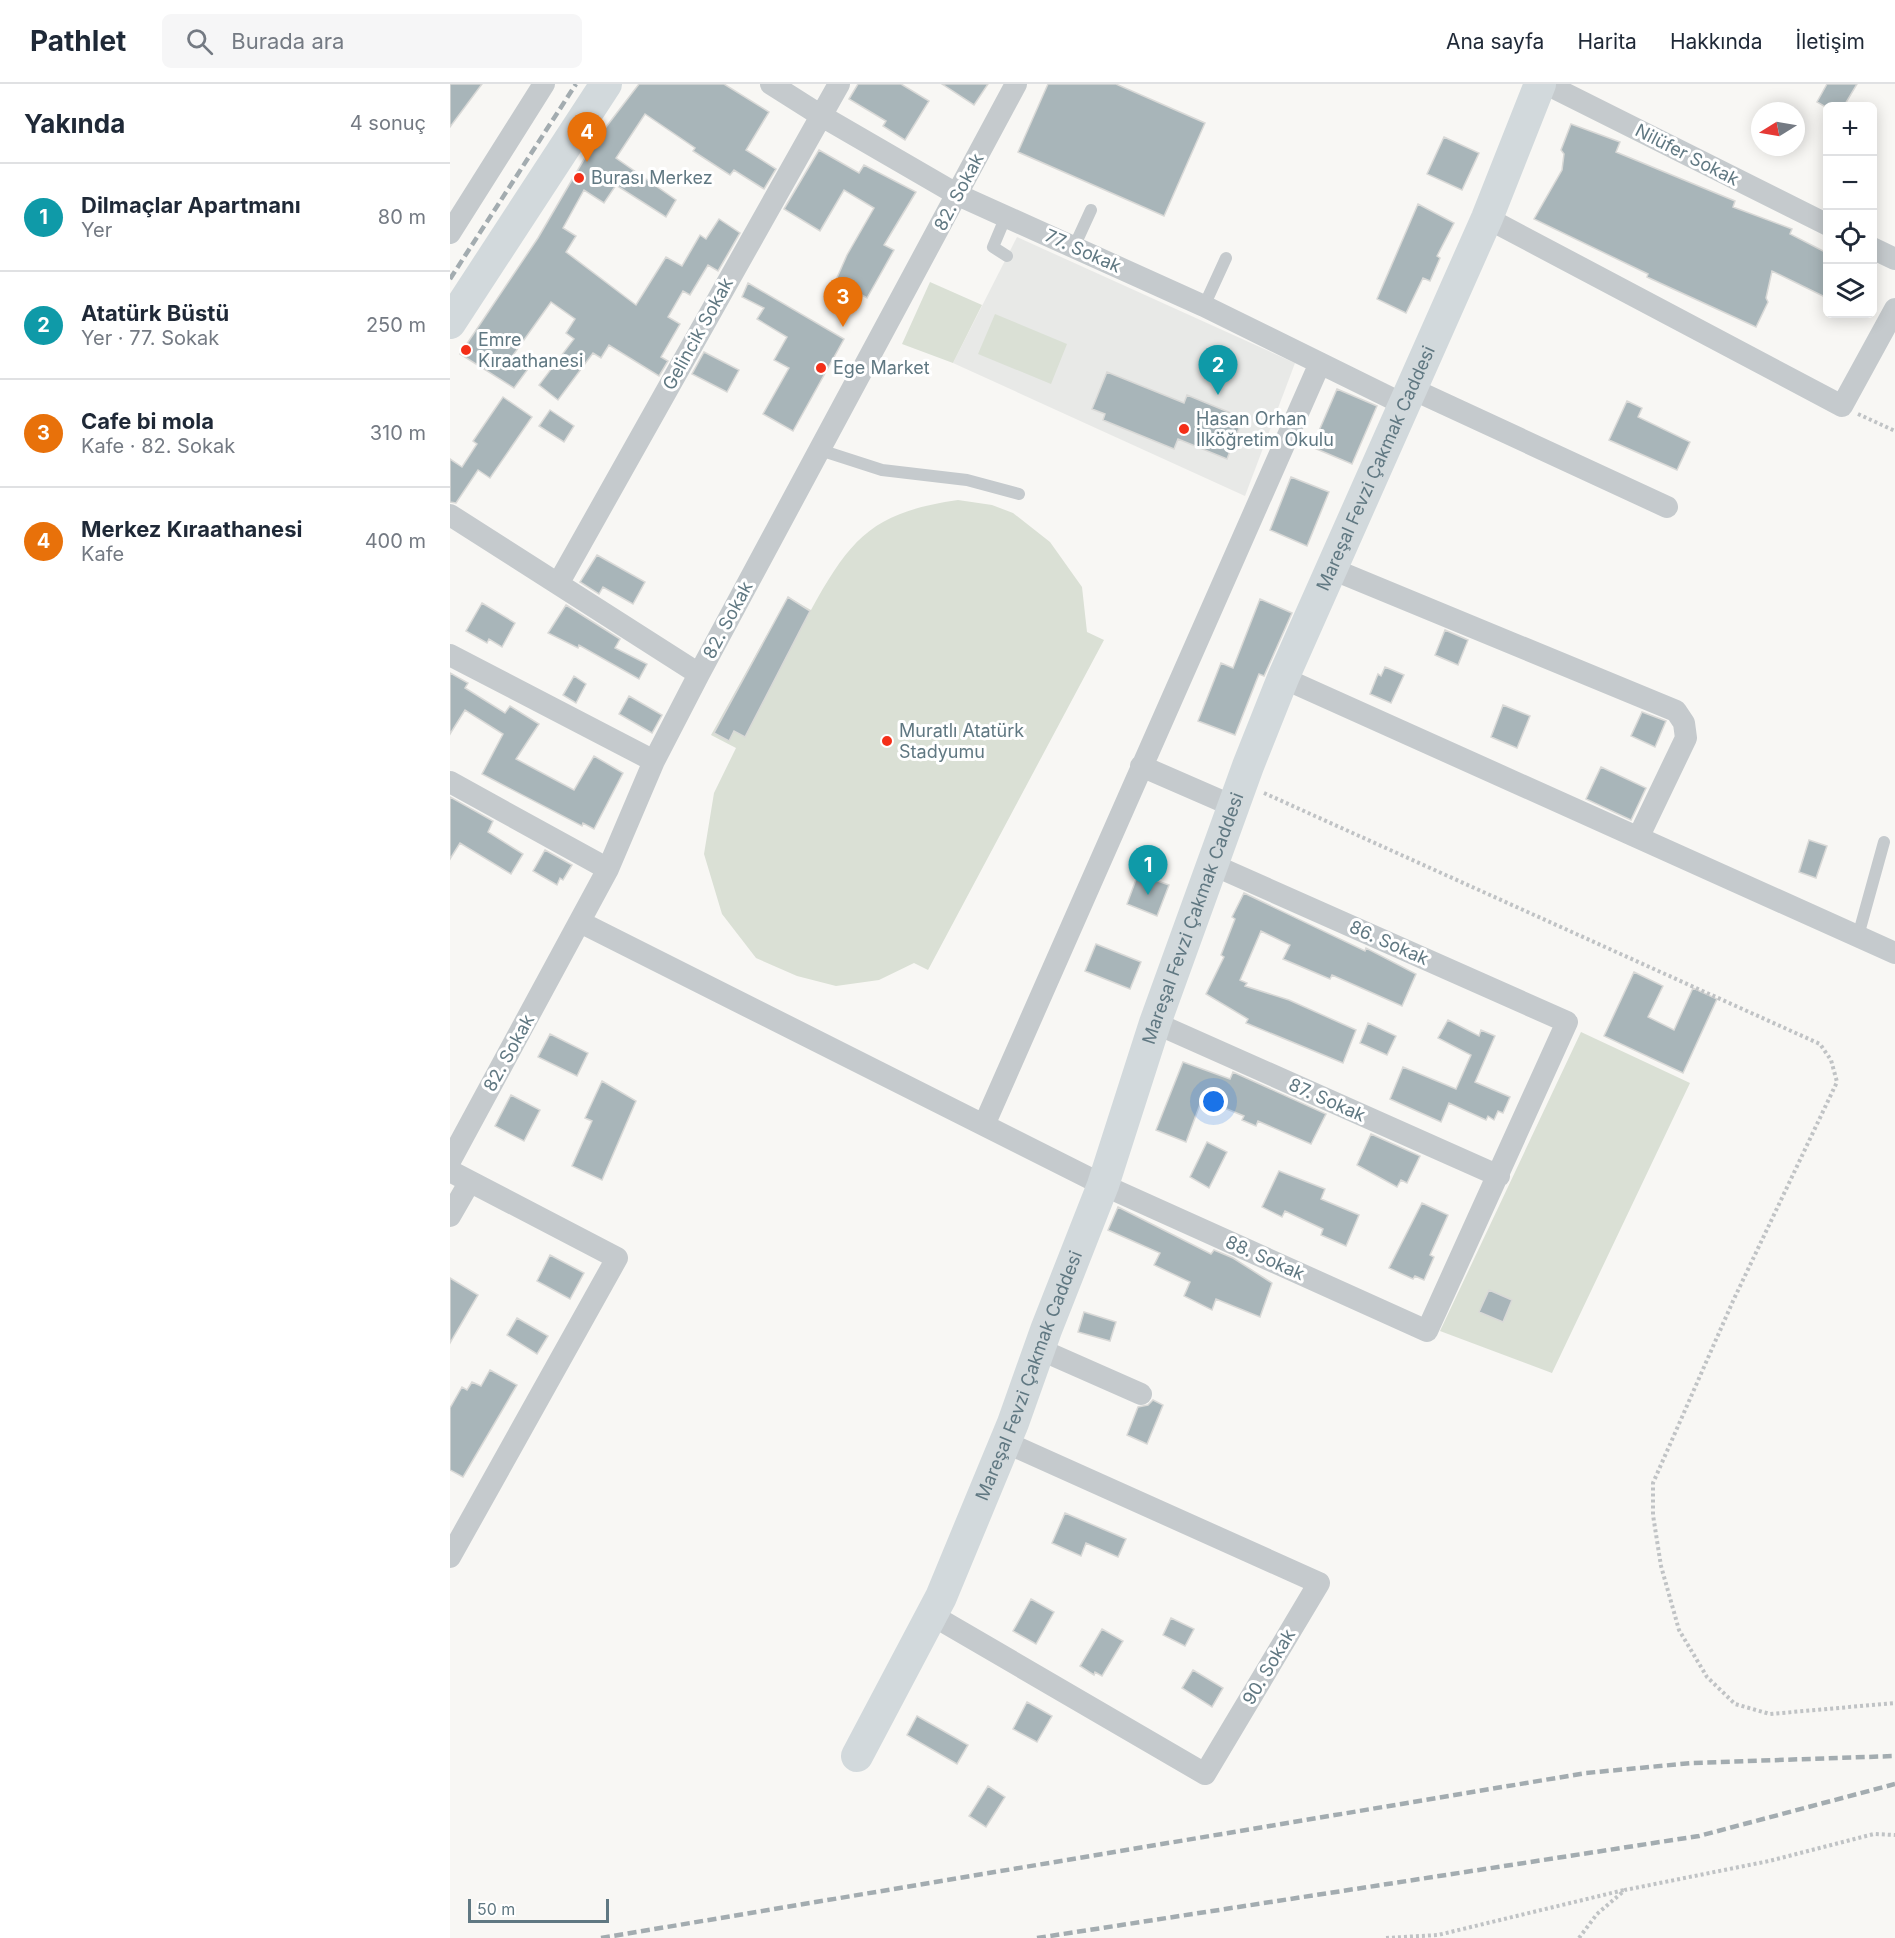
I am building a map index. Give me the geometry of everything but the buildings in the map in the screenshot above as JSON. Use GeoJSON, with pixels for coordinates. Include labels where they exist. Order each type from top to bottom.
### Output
{"type":"FeatureCollection","features":[{"type":"Feature","properties":{"kind":"street"},"geometry":{"type":"LineString","coordinates":[[450,233],[544,84]]}},
{"type":"Feature","properties":{"kind":"street"},"geometry":{"type":"LineString","coordinates":[[450,323],[606,84]]}},
{"type":"Feature","properties":{"kind":"street","name":"77. Sokak"},"geometry":{"type":"LineString","coordinates":[[771,84],[958,195],[1074,248],[1132,281],[1204,306],[1320,363],[1407,396],[1667,507]]}},
{"type":"Feature","properties":{"kind":"street","name":"Gelincik Sokak"},"geometry":{"type":"LineString","coordinates":[[558,584],[839,84]]}},
{"type":"Feature","properties":{"kind":"street","name":"82. Sokak"},"geometry":{"type":"LineString","coordinates":[[450,1161],[608,869],[654,761],[699,674],[1016,84]]}},
{"type":"Feature","properties":{"kind":"street","name":"Mareşal Fevzi Çakmak Caddesi"},"geometry":{"type":"LineString","coordinates":[[857,1756],[932,1615],[1005,1442],[1103,1185],[1155,1023],[1237,794],[1283,678],[1487,218],[1538,85]]}},
{"type":"Feature","properties":{"kind":"street","name":"Nilüfer Sokak"},"geometry":{"type":"LineString","coordinates":[[1538,85],[1823,223]]}},
{"type":"Feature","properties":{"kind":"street"},"geometry":{"type":"LineString","coordinates":[[1487,218],[1842,406],[1895,309]]}},
{"type":"Feature","properties":{"kind":"street"},"geometry":{"type":"LineString","coordinates":[[1877,250],[1895,259]]}},
{"type":"Feature","properties":{"kind":"street"},"geometry":{"type":"LineString","coordinates":[[984,1125],[1320,363]]}},
{"type":"Feature","properties":{"kind":"street"},"geometry":{"type":"LineString","coordinates":[[450,515],[699,674]]}},
{"type":"Feature","properties":{"kind":"street"},"geometry":{"type":"LineString","coordinates":[[1332,569],[1676,711],[1684,723],[1686,738],[1640,836]]}},
{"type":"Feature","properties":{"kind":"street"},"geometry":{"type":"LineString","coordinates":[[450,655],[654,761]]}},
{"type":"Feature","properties":{"kind":"street"},"geometry":{"type":"LineString","coordinates":[[1283,678],[1640,836],[1895,953]]}},
{"type":"Feature","properties":{"kind":"street"},"geometry":{"type":"LineString","coordinates":[[1141,766],[1237,794]]}},
{"type":"Feature","properties":{"kind":"street"},"geometry":{"type":"LineString","coordinates":[[450,782],[608,869]]}},
{"type":"Feature","properties":{"kind":"street","name":"86. Sokak"},"geometry":{"type":"LineString","coordinates":[[1211,864],[1567,1022],[1499,1176]]}},
{"type":"Feature","properties":{"kind":"street","name":"88. Sokak"},"geometry":{"type":"LineString","coordinates":[[580,922],[1103,1185],[1427,1331],[1499,1176]]}},
{"type":"Feature","properties":{"kind":"street","name":"87. Sokak"},"geometry":{"type":"LineString","coordinates":[[1155,1023],[1499,1176]]}},
{"type":"Feature","properties":{"kind":"street"},"geometry":{"type":"LineString","coordinates":[[450,1216],[459,1177],[617,1258],[450,1557]]}},
{"type":"Feature","properties":{"kind":"street"},"geometry":{"type":"LineString","coordinates":[[1039,1349],[1140,1394]]}},
{"type":"Feature","properties":{"kind":"street","name":"90. Sokak"},"geometry":{"type":"LineString","coordinates":[[932,1615],[1205,1774],[1319,1582],[1005,1442]]}},
{"type":"Feature","properties":{"kind":"lane"},"geometry":{"type":"LineString","coordinates":[[1074,248],[1091,210]]}},
{"type":"Feature","properties":{"kind":"lane"},"geometry":{"type":"LineString","coordinates":[[1006,216],[993,247],[1007,256]]}},
{"type":"Feature","properties":{"kind":"lane"},"geometry":{"type":"LineString","coordinates":[[1204,306],[1226,258]]}},
{"type":"Feature","properties":{"kind":"lane"},"geometry":{"type":"LineString","coordinates":[[820,450],[882,470],[967,480],[1019,494]]}},
{"type":"Feature","properties":{"kind":"lane"},"geometry":{"type":"LineString","coordinates":[[1858,936],[1884,842]]}},
{"type":"Feature","properties":{"kind":"path"},"geometry":{"type":"LineString","coordinates":[[1842,406],[1895,431]]}},
{"type":"Feature","properties":{"kind":"path"},"geometry":{"type":"LineString","coordinates":[[1237,794],[1820,1044],[1831,1060],[1837,1082],[1733,1301],[1653,1483],[1653,1515],[1661,1566],[1679,1630],[1707,1677],[1735,1704],[1770,1714],[1895,1703]]}},
{"type":"Feature","properties":{"kind":"path"},"geometry":{"type":"LineString","coordinates":[[1386,1938],[1438,1935],[1625,1890],[1769,1861],[1874,1834],[1895,1835]]}},
{"type":"Feature","properties":{"kind":"path"},"geometry":{"type":"LineString","coordinates":[[1579,1938],[1597,1914],[1625,1890]]}},
{"type":"Feature","properties":{"kind":"shaded area","name":"Hasan Orhan İlköğretim Okulu"},"geometry":{"type":"Polygon","coordinates":[[[1017,237],[1295,363],[1245,496],[953,363],[1017,237]]]}},
{"type":"Feature","properties":{"kind":"shaded area"},"geometry":{"type":"Polygon","coordinates":[[[930,282],[982,305],[953,363],[902,344],[930,282]]]}},
{"type":"Feature","properties":{"kind":"shaded area"},"geometry":{"type":"Polygon","coordinates":[[[995,314],[1067,344],[1051,384],[978,354],[995,314]]]}},
{"type":"Feature","properties":{"kind":"shaded area","name":"Muratlı Atatürk Stadyumu"},"geometry":{"type":"Polygon","coordinates":[[[958,500],[992,505],[1013,513],[1050,542],[1082,587],[1087,632],[1104,640],[928,970],[914,963],[879,980],[836,986],[797,976],[756,958],[722,914],[704,854],[714,793],[736,748],[711,735],[788,597],[811,610],[839,564],[868,532],[905,512],[958,500]]]}},
{"type":"Feature","properties":{"kind":"shaded area"},"geometry":{"type":"Polygon","coordinates":[[[1581,1032],[1690,1083],[1552,1373],[1440,1331],[1581,1032]]]}},
{"type":"Feature","properties":{"kind":"railway"},"geometry":{"type":"LineString","coordinates":[[450,279],[576,84]]}},
{"type":"Feature","properties":{"kind":"railway"},"geometry":{"type":"LineString","coordinates":[[601,1938],[1586,1773],[1692,1763],[1895,1756]]}},
{"type":"Feature","properties":{"kind":"railway"},"geometry":{"type":"LineString","coordinates":[[1037,1938],[1699,1836],[1895,1784]]}},
{"type":"Feature","properties":{"kind":"place","name":"Merkez Kıraathanesi"},"geometry":{"type":"Point","coordinates":[587,162]}},
{"type":"Feature","properties":{"kind":"place","name":"Burası Merkez"},"geometry":{"type":"Point","coordinates":[579,178]}},
{"type":"Feature","properties":{"kind":"place","name":"Cafe bi mola"},"geometry":{"type":"Point","coordinates":[843,327]}},
{"type":"Feature","properties":{"kind":"place","name":"Emre Kıraathanesi"},"geometry":{"type":"Point","coordinates":[466,350]}},
{"type":"Feature","properties":{"kind":"place","name":"Ege Market"},"geometry":{"type":"Point","coordinates":[821,368]}},
{"type":"Feature","properties":{"kind":"place","name":"Atatürk Büstü"},"geometry":{"type":"Point","coordinates":[1218,395]}},
{"type":"Feature","properties":{"kind":"place","name":"Hasan Orhan İlköğretim Okulu"},"geometry":{"type":"Point","coordinates":[1184,429]}},
{"type":"Feature","properties":{"kind":"place","name":"Muratlı Atatürk Stadyumu"},"geometry":{"type":"Point","coordinates":[887,741]}},
{"type":"Feature","properties":{"kind":"place","name":"Dilmaçlar Apartmanı"},"geometry":{"type":"Point","coordinates":[1148,895]}}]}
